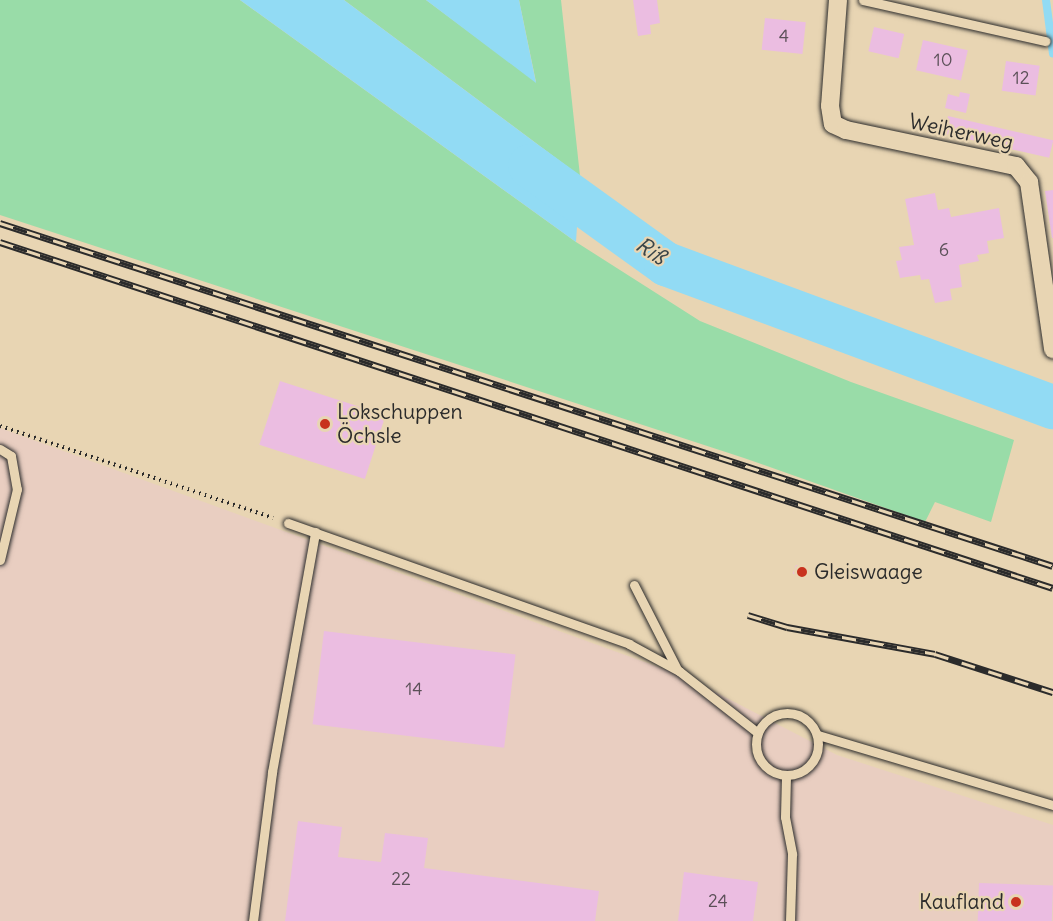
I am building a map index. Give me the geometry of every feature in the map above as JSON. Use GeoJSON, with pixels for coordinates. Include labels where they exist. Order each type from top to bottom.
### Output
{"type":"FeatureCollection","features":[{"type":"Feature","properties":{"kind":"street","name":"Weiherweg"},"geometry":{"type":"LineString","coordinates":[[838,0],[830,106],[833,124],[846,130],[1016,166],[1029,182],[1053,350]]}},
{"type":"Feature","properties":{"kind":"lane"},"geometry":{"type":"LineString","coordinates":[[863,0],[1045,41]]}},
{"type":"Feature","properties":{"kind":"lane"},"geometry":{"type":"LineString","coordinates":[[0,449],[11,456],[17,489],[0,560]]}},
{"type":"Feature","properties":{"kind":"lane"},"geometry":{"type":"LineString","coordinates":[[288,523],[629,644],[678,671],[758,733]]}},
{"type":"Feature","properties":{"kind":"lane"},"geometry":{"type":"LineString","coordinates":[[253,921],[272,772],[315,532]]}},
{"type":"Feature","properties":{"kind":"lane"},"geometry":{"type":"LineString","coordinates":[[634,585],[661,643],[678,671]]}},
{"type":"Feature","properties":{"kind":"lane"},"geometry":{"type":"LineString","coordinates":[[781,714],[796,714],[809,722],[818,735],[817,755],[805,771],[786,776],[772,772],[761,762],[756,748],[758,733],[767,720],[781,714]]}},
{"type":"Feature","properties":{"kind":"lane"},"geometry":{"type":"LineString","coordinates":[[818,735],[1053,806]]}},
{"type":"Feature","properties":{"kind":"lane"},"geometry":{"type":"LineString","coordinates":[[786,776],[785,817],[792,854],[790,921]]}},
{"type":"Feature","properties":{"kind":"path"},"geometry":{"type":"LineString","coordinates":[[0,426],[288,523]]}},
{"type":"Feature","properties":{"kind":"shaded area"},"geometry":{"type":"Polygon","coordinates":[[[0,428],[686,677],[837,755],[1053,825],[1053,921],[0,921],[0,428]]]}},
{"type":"Feature","properties":{"kind":"green space"},"geometry":{"type":"Polygon","coordinates":[[[0,0],[240,0],[576,242],[700,321],[851,382],[1014,440],[991,522],[935,502],[925,522],[744,458],[0,215],[0,0]]]}},
{"type":"Feature","properties":{"kind":"green space"},"geometry":{"type":"Polygon","coordinates":[[[344,0],[426,0],[536,82],[519,0],[561,0],[580,176],[344,0]]]}},
{"type":"Feature","properties":{"kind":"water"},"geometry":{"type":"Polygon","coordinates":[[[240,0],[344,0],[580,176],[576,242],[240,0]]]}},
{"type":"Feature","properties":{"kind":"water"},"geometry":{"type":"Polygon","coordinates":[[[426,0],[519,0],[536,83],[426,0]]]}},
{"type":"Feature","properties":{"kind":"building"},"geometry":{"type":"Polygon","coordinates":[[[633,0],[657,0],[660,23],[650,25],[651,34],[638,36],[633,0]]]}},
{"type":"Feature","properties":{"kind":"building"},"geometry":{"type":"Polygon","coordinates":[[[765,18],[806,22],[802,54],[762,50],[765,18]]]}},
{"type":"Feature","properties":{"kind":"building"},"geometry":{"type":"Polygon","coordinates":[[[874,27],[904,34],[899,58],[868,51],[874,27]]]}},
{"type":"Feature","properties":{"kind":"building"},"geometry":{"type":"Polygon","coordinates":[[[923,40],[968,50],[961,81],[916,70],[923,40]]]}},
{"type":"Feature","properties":{"kind":"building"},"geometry":{"type":"Polygon","coordinates":[[[1006,61],[1040,66],[1035,95],[1002,91],[1006,61]]]}},
{"type":"Feature","properties":{"kind":"building"},"geometry":{"type":"Polygon","coordinates":[[[960,92],[970,94],[966,113],[945,108],[948,94],[959,97],[960,92]]]}},
{"type":"Feature","properties":{"kind":"building"},"geometry":{"type":"Polygon","coordinates":[[[948,116],[1053,140],[1049,158],[944,134],[948,116]]]}},
{"type":"Feature","properties":{"kind":"building"},"geometry":{"type":"Polygon","coordinates":[[[1053,190],[1053,238],[1052,238],[1045,191],[1053,190]]]}},
{"type":"Feature","properties":{"kind":"building"},"geometry":{"type":"Polygon","coordinates":[[[935,193],[938,210],[949,208],[951,217],[999,208],[1004,238],[987,241],[989,253],[977,255],[979,261],[959,265],[962,287],[950,289],[952,300],[935,303],[929,279],[921,280],[920,275],[900,278],[896,261],[902,260],[899,247],[914,245],[905,199],[935,193]]]}},
{"type":"Feature","properties":{"kind":"building","name":"Lokschuppen Öchsle"},"geometry":{"type":"Polygon","coordinates":[[[280,381],[386,415],[365,479],[259,445],[280,381]]]}},
{"type":"Feature","properties":{"kind":"building","name":"Gleiswaage"},"geometry":{"type":"Polygon","coordinates":[[[796,565],[810,570],[807,579],[793,573],[796,565]]]}},
{"type":"Feature","properties":{"kind":"building"},"geometry":{"type":"Polygon","coordinates":[[[324,631],[516,655],[504,748],[313,724],[324,631]]]}},
{"type":"Feature","properties":{"kind":"building"},"geometry":{"type":"Polygon","coordinates":[[[298,821],[342,827],[338,857],[381,862],[385,833],[428,838],[424,868],[599,891],[595,921],[285,921],[298,821]]]}},
{"type":"Feature","properties":{"kind":"building"},"geometry":{"type":"Polygon","coordinates":[[[684,872],[758,882],[753,921],[678,921],[684,872]]]}},
{"type":"Feature","properties":{"kind":"building","name":"Kaufland"},"geometry":{"type":"Polygon","coordinates":[[[979,883],[1053,886],[1052,921],[978,921],[979,883]]]}},
{"type":"Feature","properties":{"kind":"waterway"},"geometry":{"type":"LineString","coordinates":[[1046,0],[1053,54]]}},
{"type":"Feature","properties":{"kind":"waterway","name":"Riß"},"geometry":{"type":"LineString","coordinates":[[530,166],[666,264],[1053,407]]}},
{"type":"Feature","properties":{"kind":"railway"},"geometry":{"type":"LineString","coordinates":[[0,223],[1053,566]]}},
{"type":"Feature","properties":{"kind":"railway"},"geometry":{"type":"LineString","coordinates":[[0,242],[1053,588]]}},
{"type":"Feature","properties":{"kind":"railway"},"geometry":{"type":"LineString","coordinates":[[748,615],[787,627],[935,654],[1053,692]]}},
{"type":"Feature","properties":{"kind":"place","name":"Lokschuppen Öchsle"},"geometry":{"type":"Point","coordinates":[325,424]}},
{"type":"Feature","properties":{"kind":"place","name":"Gleiswaage"},"geometry":{"type":"Point","coordinates":[802,572]}},
{"type":"Feature","properties":{"kind":"place","name":"Kaufland"},"geometry":{"type":"Point","coordinates":[1016,902]}}]}
